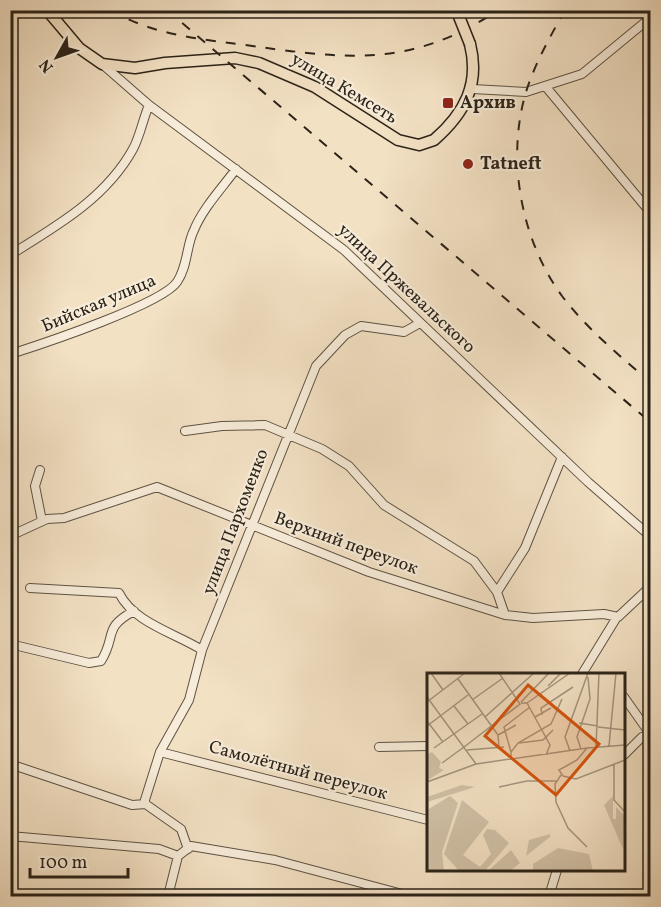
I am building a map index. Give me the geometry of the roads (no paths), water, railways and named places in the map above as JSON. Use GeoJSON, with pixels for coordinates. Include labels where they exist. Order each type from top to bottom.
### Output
{"type":"FeatureCollection","features":[{"type":"Feature","properties":{"kind":"main road","name":"улица Пржевальского"},"geometry":{"type":"LineString","coordinates":[[47,10],[79,48],[102,64]]}},
{"type":"Feature","properties":{"kind":"main road"},"geometry":{"type":"LineString","coordinates":[[457,12],[470,44],[474,64],[472,89]]}},
{"type":"Feature","properties":{"kind":"main road","name":"улица Кемсеть"},"geometry":{"type":"LineString","coordinates":[[102,64],[135,68],[165,63],[235,58],[267,65],[315,87],[389,135],[411,144],[430,142],[442,133],[472,89]]}},
{"type":"Feature","properties":{"kind":"street"},"geometry":{"type":"LineString","coordinates":[[10,16],[19,10]]}},
{"type":"Feature","properties":{"kind":"street"},"geometry":{"type":"LineString","coordinates":[[472,89],[526,92],[550,86],[595,66],[651,18]]}},
{"type":"Feature","properties":{"kind":"street","name":"улица Пржевальского"},"geometry":{"type":"LineString","coordinates":[[102,64],[149,105],[344,250],[562,457],[651,536]]}},
{"type":"Feature","properties":{"kind":"street"},"geometry":{"type":"LineString","coordinates":[[550,86],[651,212]]}},
{"type":"Feature","properties":{"kind":"street"},"geometry":{"type":"LineString","coordinates":[[10,255],[81,209],[112,178],[134,147],[149,105]]}},
{"type":"Feature","properties":{"kind":"street","name":"Бийская улица"},"geometry":{"type":"LineString","coordinates":[[10,357],[14,353],[68,336],[164,295],[177,282],[185,264],[187,246],[194,228],[236,170]]}},
{"type":"Feature","properties":{"kind":"street","name":"улица Пархоменко"},"geometry":{"type":"LineString","coordinates":[[146,804],[160,752],[189,700],[202,650],[286,435],[316,366],[345,335],[361,326],[404,332],[420,323]]}},
{"type":"Feature","properties":{"kind":"street"},"geometry":{"type":"LineString","coordinates":[[185,431],[222,426],[265,425],[322,449],[350,466],[384,505],[474,561],[497,592],[505,615]]}},
{"type":"Feature","properties":{"kind":"street"},"geometry":{"type":"LineString","coordinates":[[497,592],[525,548],[562,457]]}},
{"type":"Feature","properties":{"kind":"street"},"geometry":{"type":"LineString","coordinates":[[40,470],[35,486],[42,521]]}},
{"type":"Feature","properties":{"kind":"street","name":"Верхний переулок"},"geometry":{"type":"LineString","coordinates":[[10,536],[42,521],[64,518],[157,487],[369,572],[505,615],[533,618],[604,614],[618,617]]}},
{"type":"Feature","properties":{"kind":"street"},"geometry":{"type":"LineString","coordinates":[[583,673],[618,617],[651,587]]}},
{"type":"Feature","properties":{"kind":"street"},"geometry":{"type":"LineString","coordinates":[[30,588],[119,593],[134,611],[148,621],[202,650]]}},
{"type":"Feature","properties":{"kind":"street"},"geometry":{"type":"LineString","coordinates":[[10,644],[89,663],[100,661],[107,651],[111,627],[134,611]]}},
{"type":"Feature","properties":{"kind":"street"},"geometry":{"type":"LineString","coordinates":[[625,699],[651,735],[642,737],[625,754]]}},
{"type":"Feature","properties":{"kind":"street"},"geometry":{"type":"LineString","coordinates":[[379,747],[427,746]]}},
{"type":"Feature","properties":{"kind":"street","name":"Самолётный переулок"},"geometry":{"type":"LineString","coordinates":[[160,752],[427,819]]}},
{"type":"Feature","properties":{"kind":"street"},"geometry":{"type":"LineString","coordinates":[[10,764],[132,805],[146,804],[181,829],[190,848]]}},
{"type":"Feature","properties":{"kind":"street"},"geometry":{"type":"LineString","coordinates":[[10,836],[159,849],[178,856]]}},
{"type":"Feature","properties":{"kind":"street"},"geometry":{"type":"LineString","coordinates":[[168,897],[178,856],[190,848],[275,860],[410,897]]}},
{"type":"Feature","properties":{"kind":"street"},"geometry":{"type":"LineString","coordinates":[[549,897],[557,871]]}},
{"type":"Feature","properties":{"kind":"railway"},"geometry":{"type":"LineString","coordinates":[[111,10],[156,30],[189,37],[274,49],[341,55],[372,55],[403,51],[434,43],[465,30],[498,10]]}},
{"type":"Feature","properties":{"kind":"railway"},"geometry":{"type":"LineString","coordinates":[[167,10],[650,422]]}},
{"type":"Feature","properties":{"kind":"railway"},"geometry":{"type":"LineString","coordinates":[[565,10],[538,60],[526,92],[520,118],[517,144],[518,171],[527,225],[536,250],[562,296],[593,331],[650,382]]}},
{"type":"Feature","properties":{"kind":"place","name":"Архив"},"geometry":{"type":"Point","coordinates":[448,103]}},
{"type":"Feature","properties":{"kind":"place","name":"Tatneft"},"geometry":{"type":"Point","coordinates":[468,164]}}]}
